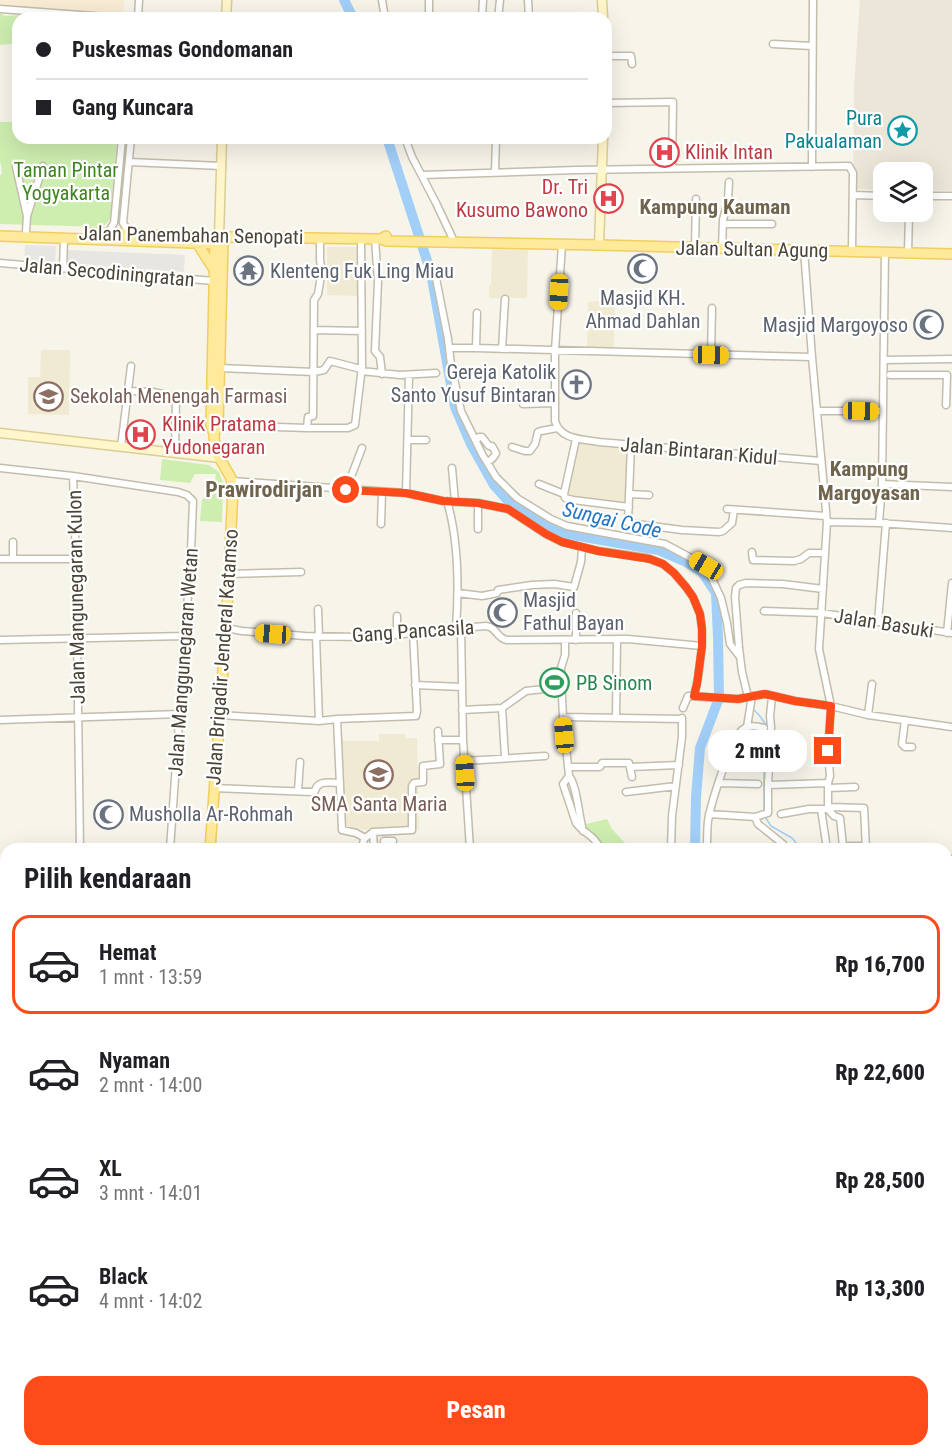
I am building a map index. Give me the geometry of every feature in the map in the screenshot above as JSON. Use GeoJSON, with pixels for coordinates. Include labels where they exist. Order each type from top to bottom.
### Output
{"type":"FeatureCollection","features":[{"type":"Feature","properties":{"kind":"main road","name":"Jalan Panembahan Senopati"},"geometry":{"type":"LineString","coordinates":[[0,230],[130,234],[221,241]]}},
{"type":"Feature","properties":{"kind":"main road","name":"Jalan Panembahan Senopati"},"geometry":{"type":"LineString","coordinates":[[0,236],[197,243],[320,238],[378,239],[386,236],[398,239],[433,240]]}},
{"type":"Feature","properties":{"kind":"main road","name":"Jalan Sultan Agung"},"geometry":{"type":"LineString","coordinates":[[433,240],[452,237],[543,239],[557,244]]}},
{"type":"Feature","properties":{"kind":"main road","name":"Jalan Sultan Agung"},"geometry":{"type":"LineString","coordinates":[[433,240],[952,254]]}},
{"type":"Feature","properties":{"kind":"main road","name":"Jalan Brigadir Jenderal Katamso"},"geometry":{"type":"LineString","coordinates":[[216,430],[211,425],[215,276],[221,241]]}},
{"type":"Feature","properties":{"kind":"main road","name":"Jalan Brigadir Jenderal Katamso"},"geometry":{"type":"LineString","coordinates":[[210,843],[226,628],[233,490],[232,481],[214,447],[219,368],[221,241]]}},
{"type":"Feature","properties":{"kind":"main road"},"geometry":{"type":"LineString","coordinates":[[197,243],[215,276]]}},
{"type":"Feature","properties":{"kind":"street"},"geometry":{"type":"LineString","coordinates":[[812,167],[813,0]]}},
{"type":"Feature","properties":{"kind":"street"},"geometry":{"type":"LineString","coordinates":[[0,9],[40,12]]}},
{"type":"Feature","properties":{"kind":"street"},"geometry":{"type":"LineString","coordinates":[[773,44],[813,46]]}},
{"type":"Feature","properties":{"kind":"street"},"geometry":{"type":"LineString","coordinates":[[612,56],[631,56],[632,64]]}},
{"type":"Feature","properties":{"kind":"street"},"geometry":{"type":"LineString","coordinates":[[612,103],[673,102],[672,168]]}},
{"type":"Feature","properties":{"kind":"street"},"geometry":{"type":"LineString","coordinates":[[107,234],[114,223],[121,144]]}},
{"type":"Feature","properties":{"kind":"street"},"geometry":{"type":"LineString","coordinates":[[130,144],[123,223],[130,234]]}},
{"type":"Feature","properties":{"kind":"street"},"geometry":{"type":"LineString","coordinates":[[221,241],[222,144]]}},
{"type":"Feature","properties":{"kind":"street"},"geometry":{"type":"LineString","coordinates":[[407,144],[452,237]]}},
{"type":"Feature","properties":{"kind":"street"},"geometry":{"type":"LineString","coordinates":[[495,172],[496,144]]}},
{"type":"Feature","properties":{"kind":"street"},"geometry":{"type":"LineString","coordinates":[[599,245],[603,144]]}},
{"type":"Feature","properties":{"kind":"street"},"geometry":{"type":"LineString","coordinates":[[129,162],[222,166]]}},
{"type":"Feature","properties":{"kind":"street"},"geometry":{"type":"LineString","coordinates":[[26,231],[27,216],[43,166]]}},
{"type":"Feature","properties":{"kind":"street"},"geometry":{"type":"LineString","coordinates":[[422,175],[603,169],[849,166],[853,173],[852,251]]}},
{"type":"Feature","properties":{"kind":"street"},"geometry":{"type":"LineString","coordinates":[[16,167],[27,216]]}},
{"type":"Feature","properties":{"kind":"street"},"geometry":{"type":"LineString","coordinates":[[722,248],[729,182]]}},
{"type":"Feature","properties":{"kind":"street"},"geometry":{"type":"LineString","coordinates":[[853,195],[873,196]]}},
{"type":"Feature","properties":{"kind":"street"},"geometry":{"type":"LineString","coordinates":[[933,196],[952,196]]}},
{"type":"Feature","properties":{"kind":"street"},"geometry":{"type":"LineString","coordinates":[[695,248],[696,199]]}},
{"type":"Feature","properties":{"kind":"street"},"geometry":{"type":"LineString","coordinates":[[908,253],[909,222]]}},
{"type":"Feature","properties":{"kind":"street"},"geometry":{"type":"LineString","coordinates":[[114,223],[123,223]]}},
{"type":"Feature","properties":{"kind":"street"},"geometry":{"type":"LineString","coordinates":[[723,224],[772,224]]}},
{"type":"Feature","properties":{"kind":"street"},"geometry":{"type":"LineString","coordinates":[[63,268],[64,238]]}},
{"type":"Feature","properties":{"kind":"street"},"geometry":{"type":"LineString","coordinates":[[307,428],[308,417],[313,416],[314,299],[318,294],[321,267],[320,238]]}},
{"type":"Feature","properties":{"kind":"street"},"geometry":{"type":"LineString","coordinates":[[216,430],[348,428],[354,426],[361,369],[361,239]]}},
{"type":"Feature","properties":{"kind":"street"},"geometry":{"type":"LineString","coordinates":[[378,239],[375,351],[380,357],[382,374]]}},
{"type":"Feature","properties":{"kind":"street"},"geometry":{"type":"LineString","coordinates":[[557,244],[555,418],[557,428],[565,435],[576,439],[564,494]]}},
{"type":"Feature","properties":{"kind":"street"},"geometry":{"type":"LineString","coordinates":[[804,250],[827,519],[819,649],[831,706],[828,751],[830,776],[826,808],[827,843]]}},
{"type":"Feature","properties":{"kind":"street"},"geometry":{"type":"LineString","coordinates":[[878,622],[882,523],[885,252]]}},
{"type":"Feature","properties":{"kind":"street","name":"Jalan Secodiningratan"},"geometry":{"type":"LineString","coordinates":[[0,263],[215,276]]}},
{"type":"Feature","properties":{"kind":"street"},"geometry":{"type":"LineString","coordinates":[[435,273],[459,405],[465,422],[496,477],[517,498],[567,526],[665,544],[706,566],[721,598],[730,644],[740,657]]}},
{"type":"Feature","properties":{"kind":"street"},"geometry":{"type":"LineString","coordinates":[[502,349],[505,300]]}},
{"type":"Feature","properties":{"kind":"street"},"geometry":{"type":"LineString","coordinates":[[711,355],[712,308]]}},
{"type":"Feature","properties":{"kind":"street"},"geometry":{"type":"LineString","coordinates":[[476,348],[477,313]]}},
{"type":"Feature","properties":{"kind":"street"},"geometry":{"type":"LineString","coordinates":[[314,330],[362,331]]}},
{"type":"Feature","properties":{"kind":"street"},"geometry":{"type":"LineString","coordinates":[[450,348],[812,357]]}},
{"type":"Feature","properties":{"kind":"street"},"geometry":{"type":"LineString","coordinates":[[884,360],[949,359],[946,375],[946,405]]}},
{"type":"Feature","properties":{"kind":"street"},"geometry":{"type":"LineString","coordinates":[[219,368],[314,372],[324,370],[330,361],[382,374],[436,373]]}},
{"type":"Feature","properties":{"kind":"street"},"geometry":{"type":"LineString","coordinates":[[121,447],[131,366]]}},
{"type":"Feature","properties":{"kind":"street"},"geometry":{"type":"LineString","coordinates":[[406,493],[410,375]]}},
{"type":"Feature","properties":{"kind":"street"},"geometry":{"type":"LineString","coordinates":[[890,375],[946,375]]}},
{"type":"Feature","properties":{"kind":"street"},"geometry":{"type":"LineString","coordinates":[[127,391],[153,392],[176,397],[175,453]]}},
{"type":"Feature","properties":{"kind":"street"},"geometry":{"type":"LineString","coordinates":[[523,404],[555,403]]}},
{"type":"Feature","properties":{"kind":"street"},"geometry":{"type":"LineString","coordinates":[[818,411],[883,411]]}},
{"type":"Feature","properties":{"kind":"street"},"geometry":{"type":"LineString","coordinates":[[513,447],[530,451],[535,444],[538,432],[557,428]]}},
{"type":"Feature","properties":{"kind":"street"},"geometry":{"type":"LineString","coordinates":[[0,432],[220,458]]}},
{"type":"Feature","properties":{"kind":"street"},"geometry":{"type":"LineString","coordinates":[[476,441],[482,437],[496,453],[487,462]]}},
{"type":"Feature","properties":{"kind":"street","name":"Jalan Bintaran Kidul"},"geometry":{"type":"LineString","coordinates":[[576,439],[632,446],[821,461]]}},
{"type":"Feature","properties":{"kind":"street"},"geometry":{"type":"LineString","coordinates":[[408,440],[426,440]]}},
{"type":"Feature","properties":{"kind":"street"},"geometry":{"type":"LineString","coordinates":[[632,446],[628,522],[719,532],[732,524],[735,510]]}},
{"type":"Feature","properties":{"kind":"street"},"geometry":{"type":"LineString","coordinates":[[346,490],[362,448]]}},
{"type":"Feature","properties":{"kind":"street"},"geometry":{"type":"LineString","coordinates":[[0,468],[73,476]]}},
{"type":"Feature","properties":{"kind":"street"},"geometry":{"type":"LineString","coordinates":[[452,468],[455,502]]}},
{"type":"Feature","properties":{"kind":"street","name":"Jalan Manggunegaran Wetan"},"geometry":{"type":"LineString","coordinates":[[73,476],[178,492],[190,496],[193,501],[170,843]]}},
{"type":"Feature","properties":{"kind":"street","name":"Jalan Mangunegaran Kulon"},"geometry":{"type":"LineString","coordinates":[[73,476],[80,843]]}},
{"type":"Feature","properties":{"kind":"street"},"geometry":{"type":"LineString","coordinates":[[232,481],[406,493],[447,501],[478,503],[508,509],[562,542],[582,548],[650,559],[669,568],[686,587],[696,604],[702,621],[702,646],[695,696]]}},
{"type":"Feature","properties":{"kind":"street"},"geometry":{"type":"LineString","coordinates":[[539,484],[564,494],[565,498],[629,507]]}},
{"type":"Feature","properties":{"kind":"street"},"geometry":{"type":"LineString","coordinates":[[882,484],[952,487]]}},
{"type":"Feature","properties":{"kind":"street"},"geometry":{"type":"LineString","coordinates":[[381,524],[382,492]]}},
{"type":"Feature","properties":{"kind":"street"},"geometry":{"type":"LineString","coordinates":[[629,494],[649,495]]}},
{"type":"Feature","properties":{"kind":"street"},"geometry":{"type":"LineString","coordinates":[[447,501],[451,513],[458,571],[458,628],[470,843]]}},
{"type":"Feature","properties":{"kind":"street"},"geometry":{"type":"LineString","coordinates":[[478,503],[478,529]]}},
{"type":"Feature","properties":{"kind":"street"},"geometry":{"type":"LineString","coordinates":[[727,509],[952,528]]}},
{"type":"Feature","properties":{"kind":"street"},"geometry":{"type":"LineString","coordinates":[[13,543],[13,559]]}},
{"type":"Feature","properties":{"kind":"street"},"geometry":{"type":"LineString","coordinates":[[458,593],[482,596],[497,593],[498,590],[532,585],[554,584],[574,587],[582,548]]}},
{"type":"Feature","properties":{"kind":"street"},"geometry":{"type":"LineString","coordinates":[[752,552],[754,560],[789,562],[797,561],[809,553],[825,553]]}},
{"type":"Feature","properties":{"kind":"street"},"geometry":{"type":"LineString","coordinates":[[0,559],[76,559]]}},
{"type":"Feature","properties":{"kind":"street"},"geometry":{"type":"LineString","coordinates":[[228,574],[301,572]]}},
{"type":"Feature","properties":{"kind":"street"},"geometry":{"type":"LineString","coordinates":[[747,727],[750,697],[740,657],[736,588],[746,583],[783,584],[823,589]]}},
{"type":"Feature","properties":{"kind":"street","name":"Jalan Basuki"},"geometry":{"type":"LineString","coordinates":[[764,611],[822,613],[950,633],[952,583]]}},
{"type":"Feature","properties":{"kind":"street"},"geometry":{"type":"LineString","coordinates":[[318,609],[319,721]]}},
{"type":"Feature","properties":{"kind":"street"},"geometry":{"type":"LineString","coordinates":[[576,614],[576,640]]}},
{"type":"Feature","properties":{"kind":"street"},"geometry":{"type":"LineString","coordinates":[[397,616],[397,634]]}},
{"type":"Feature","properties":{"kind":"street","name":"Gang Pancasila"},"geometry":{"type":"LineString","coordinates":[[226,628],[317,637],[379,637],[458,628],[490,627],[505,640],[617,639],[702,646]]}},
{"type":"Feature","properties":{"kind":"street"},"geometry":{"type":"LineString","coordinates":[[219,715],[319,721],[414,717],[417,714],[413,633]]}},
{"type":"Feature","properties":{"kind":"street"},"geometry":{"type":"LineString","coordinates":[[0,640],[185,636]]}},
{"type":"Feature","properties":{"kind":"street"},"geometry":{"type":"LineString","coordinates":[[616,718],[617,639]]}},
{"type":"Feature","properties":{"kind":"street"},"geometry":{"type":"LineString","coordinates":[[565,640],[561,689],[569,776],[572,779],[583,831],[597,843]]}},
{"type":"Feature","properties":{"kind":"street"},"geometry":{"type":"LineString","coordinates":[[868,715],[872,684]]}},
{"type":"Feature","properties":{"kind":"street"},"geometry":{"type":"LineString","coordinates":[[415,685],[462,687]]}},
{"type":"Feature","properties":{"kind":"street"},"geometry":{"type":"LineString","coordinates":[[462,710],[502,708],[526,691],[544,688],[561,689]]}},
{"type":"Feature","properties":{"kind":"street"},"geometry":{"type":"LineString","coordinates":[[683,708],[687,697],[738,699],[765,694],[868,715],[952,727]]}},
{"type":"Feature","properties":{"kind":"street"},"geometry":{"type":"LineString","coordinates":[[709,814],[761,815],[768,813],[772,697]]}},
{"type":"Feature","properties":{"kind":"street"},"geometry":{"type":"LineString","coordinates":[[502,708],[505,757]]}},
{"type":"Feature","properties":{"kind":"street"},"geometry":{"type":"LineString","coordinates":[[553,713],[616,718],[682,719],[671,843]]}},
{"type":"Feature","properties":{"kind":"street"},"geometry":{"type":"LineString","coordinates":[[0,720],[180,714]]}},
{"type":"Feature","properties":{"kind":"street"},"geometry":{"type":"LineString","coordinates":[[337,719],[342,831],[357,833],[365,838]]}},
{"type":"Feature","properties":{"kind":"street"},"geometry":{"type":"LineString","coordinates":[[905,720],[902,744],[905,747],[912,747]]}},
{"type":"Feature","properties":{"kind":"street"},"geometry":{"type":"LineString","coordinates":[[707,843],[709,814],[732,744],[747,727],[765,728]]}},
{"type":"Feature","properties":{"kind":"street"},"geometry":{"type":"LineString","coordinates":[[364,843],[365,838],[373,832],[412,830],[412,786],[414,783],[423,782],[423,766],[440,764],[438,731]]}},
{"type":"Feature","properties":{"kind":"street"},"geometry":{"type":"LineString","coordinates":[[438,740],[463,740]]}},
{"type":"Feature","properties":{"kind":"street"},"geometry":{"type":"LineString","coordinates":[[465,761],[545,756]]}},
{"type":"Feature","properties":{"kind":"street"},"geometry":{"type":"LineString","coordinates":[[728,756],[760,757]]}},
{"type":"Feature","properties":{"kind":"street"},"geometry":{"type":"LineString","coordinates":[[298,791],[300,762]]}},
{"type":"Feature","properties":{"kind":"street"},"geometry":{"type":"LineString","coordinates":[[568,767],[600,767],[602,763],[629,763],[632,777]]}},
{"type":"Feature","properties":{"kind":"street"},"geometry":{"type":"LineString","coordinates":[[630,767],[679,765]]}},
{"type":"Feature","properties":{"kind":"street"},"geometry":{"type":"LineString","coordinates":[[214,788],[314,792],[319,783],[340,783]]}},
{"type":"Feature","properties":{"kind":"street"},"geometry":{"type":"LineString","coordinates":[[719,783],[758,784]]}},
{"type":"Feature","properties":{"kind":"street"},"geometry":{"type":"LineString","coordinates":[[466,785],[475,785]]}},
{"type":"Feature","properties":{"kind":"street"},"geometry":{"type":"LineString","coordinates":[[768,785],[855,786]]}},
{"type":"Feature","properties":{"kind":"street"},"geometry":{"type":"LineString","coordinates":[[626,792],[676,786]]}},
{"type":"Feature","properties":{"kind":"street"},"geometry":{"type":"LineString","coordinates":[[826,808],[834,816],[839,817],[843,843]]}},
{"type":"Feature","properties":{"kind":"street"},"geometry":{"type":"LineString","coordinates":[[782,814],[826,808],[864,808],[866,843]]}},
{"type":"Feature","properties":{"kind":"street"},"geometry":{"type":"LineString","coordinates":[[761,815],[758,824],[782,843]]}},
{"type":"Feature","properties":{"kind":"street"},"geometry":{"type":"LineString","coordinates":[[384,843],[384,841],[393,841],[393,831]]}},
{"type":"Feature","properties":{"kind":"street"},"geometry":{"type":"LineString","coordinates":[[373,832],[374,843]]}},
{"type":"Feature","properties":{"kind":"street"},"geometry":{"type":"LineString","coordinates":[[773,836],[774,843]]}},
{"type":"Feature","properties":{"kind":"shaded area"},"geometry":{"type":"Polygon","coordinates":[[[0,0],[124,0],[123,12],[0,6],[0,0]]]}},
{"type":"Feature","properties":{"kind":"shaded area","name":"Pura Pakualaman"},"geometry":{"type":"Polygon","coordinates":[[[860,0],[952,0],[952,191],[933,190],[933,162],[873,162],[873,190],[853,189],[854,87],[860,0]]]}},
{"type":"Feature","properties":{"kind":"shaded area"},"geometry":{"type":"Polygon","coordinates":[[[25,245],[56,246],[55,264],[24,262],[25,245]]]}},
{"type":"Feature","properties":{"kind":"shaded area"},"geometry":{"type":"Polygon","coordinates":[[[327,247],[361,247],[360,296],[327,295],[327,247]]]}},
{"type":"Feature","properties":{"kind":"shaded area"},"geometry":{"type":"Polygon","coordinates":[[[492,249],[528,250],[527,298],[489,298],[492,249]]]}},
{"type":"Feature","properties":{"kind":"shaded area"},"geometry":{"type":"Polygon","coordinates":[[[68,250],[185,255],[184,272],[67,263],[68,250]]]}},
{"type":"Feature","properties":{"kind":"shaded area"},"geometry":{"type":"Polygon","coordinates":[[[615,300],[614,348],[587,347],[588,302],[615,300]]]}},
{"type":"Feature","properties":{"kind":"shaded area","name":"Sekolah Menengah Farmasi"},"geometry":{"type":"Polygon","coordinates":[[[41,350],[70,350],[69,415],[28,414],[28,377],[40,377],[41,350]]]}},
{"type":"Feature","properties":{"kind":"shaded area"},"geometry":{"type":"Polygon","coordinates":[[[577,442],[631,446],[628,506],[566,497],[577,442]]]}},
{"type":"Feature","properties":{"kind":"shaded area","name":"SMA Santa Maria"},"geometry":{"type":"Polygon","coordinates":[[[379,734],[405,734],[405,738],[417,738],[419,829],[342,830],[340,741],[379,741],[379,734]]]}},
{"type":"Feature","properties":{"kind":"green space"},"geometry":{"type":"Polygon","coordinates":[[[0,13],[5,16],[12,16],[12,44],[0,45],[0,13]]]}},
{"type":"Feature","properties":{"kind":"green space","name":"Taman Pintar Yogyakarta"},"geometry":{"type":"Polygon","coordinates":[[[0,122],[12,122],[12,144],[116,144],[110,219],[103,227],[0,224],[0,175],[2,174],[0,122]]]}},
{"type":"Feature","properties":{"kind":"green space"},"geometry":{"type":"Polygon","coordinates":[[[162,459],[209,465],[219,472],[223,482],[222,522],[200,521],[202,499],[213,495],[216,474],[195,474],[190,483],[160,480],[162,459]]]}},
{"type":"Feature","properties":{"kind":"green space"},"geometry":{"type":"Polygon","coordinates":[[[607,819],[612,829],[625,843],[601,843],[582,825],[607,819]]]}},
{"type":"Feature","properties":{"kind":"waterway","name":"Sungai Code"},"geometry":{"type":"LineString","coordinates":[[344,0],[350,12]]}},
{"type":"Feature","properties":{"kind":"waterway","name":"Sungai Code"},"geometry":{"type":"LineString","coordinates":[[389,144],[431,273],[455,407],[471,444],[494,485],[509,502],[541,523],[562,533],[658,550],[686,562],[702,572],[716,593],[719,698],[700,748],[695,843]]}},
{"type":"Feature","properties":{"kind":"waterway"},"geometry":{"type":"LineString","coordinates":[[752,708],[767,726],[764,812]]}},
{"type":"Feature","properties":{"kind":"waterway"},"geometry":{"type":"LineString","coordinates":[[765,817],[771,826],[792,838],[796,843]]}},
{"type":"Feature","properties":{"kind":"place","name":"Pura Pakualaman"},"geometry":{"type":"Point","coordinates":[903,130]}},
{"type":"Feature","properties":{"kind":"place","name":"Klinik Intan"},"geometry":{"type":"Point","coordinates":[664,152]}},
{"type":"Feature","properties":{"kind":"place","name":"Dr. Tri Kusumo Bawono"},"geometry":{"type":"Point","coordinates":[609,199]}},
{"type":"Feature","properties":{"kind":"place","name":"Masjid KH. Ahmad Dahlan"},"geometry":{"type":"Point","coordinates":[643,268]}},
{"type":"Feature","properties":{"kind":"place","name":"Klenteng Fuk Ling Miau"},"geometry":{"type":"Point","coordinates":[249,271]}},
{"type":"Feature","properties":{"kind":"place","name":"Masjid Margoyoso"},"geometry":{"type":"Point","coordinates":[929,325]}},
{"type":"Feature","properties":{"kind":"place","name":"Gereja Katolik Santo Yusuf Bintaran"},"geometry":{"type":"Point","coordinates":[577,384]}},
{"type":"Feature","properties":{"kind":"place","name":"Sekolah Menengah Farmasi"},"geometry":{"type":"Point","coordinates":[49,396]}},
{"type":"Feature","properties":{"kind":"place","name":"Klinik Pratama Yudonegaran"},"geometry":{"type":"Point","coordinates":[141,435]}},
{"type":"Feature","properties":{"kind":"place","name":"Masjid Fathul Bayan"},"geometry":{"type":"Point","coordinates":[502,612]}},
{"type":"Feature","properties":{"kind":"place","name":"PB Sinom"},"geometry":{"type":"Point","coordinates":[555,683]}},
{"type":"Feature","properties":{"kind":"place","name":"SMA Santa Maria"},"geometry":{"type":"Point","coordinates":[379,774]}},
{"type":"Feature","properties":{"kind":"place","name":"Musholla Ar-Rohmah"},"geometry":{"type":"Point","coordinates":[108,814]}},
{"type":"Feature","properties":{"kind":"district","name":"Kampung Kauman"},"geometry":{"type":"Point","coordinates":[715,207]}},
{"type":"Feature","properties":{"kind":"district","name":"Kampung Margoyasan"},"geometry":{"type":"Point","coordinates":[869,481]}},
{"type":"Feature","properties":{"kind":"district","name":"Prawirodirjan"},"geometry":{"type":"Point","coordinates":[264,489]}},
{"type":"Feature","properties":{"kind":"route"},"geometry":{"type":"LineString","coordinates":[[346,490],[406,493],[443,501],[478,503],[508,509],[532,526],[562,542],[582,548],[650,559],[663,564],[686,587],[700,614],[701,661],[694,696],[738,699],[765,694],[831,706],[828,751]]}}]}
